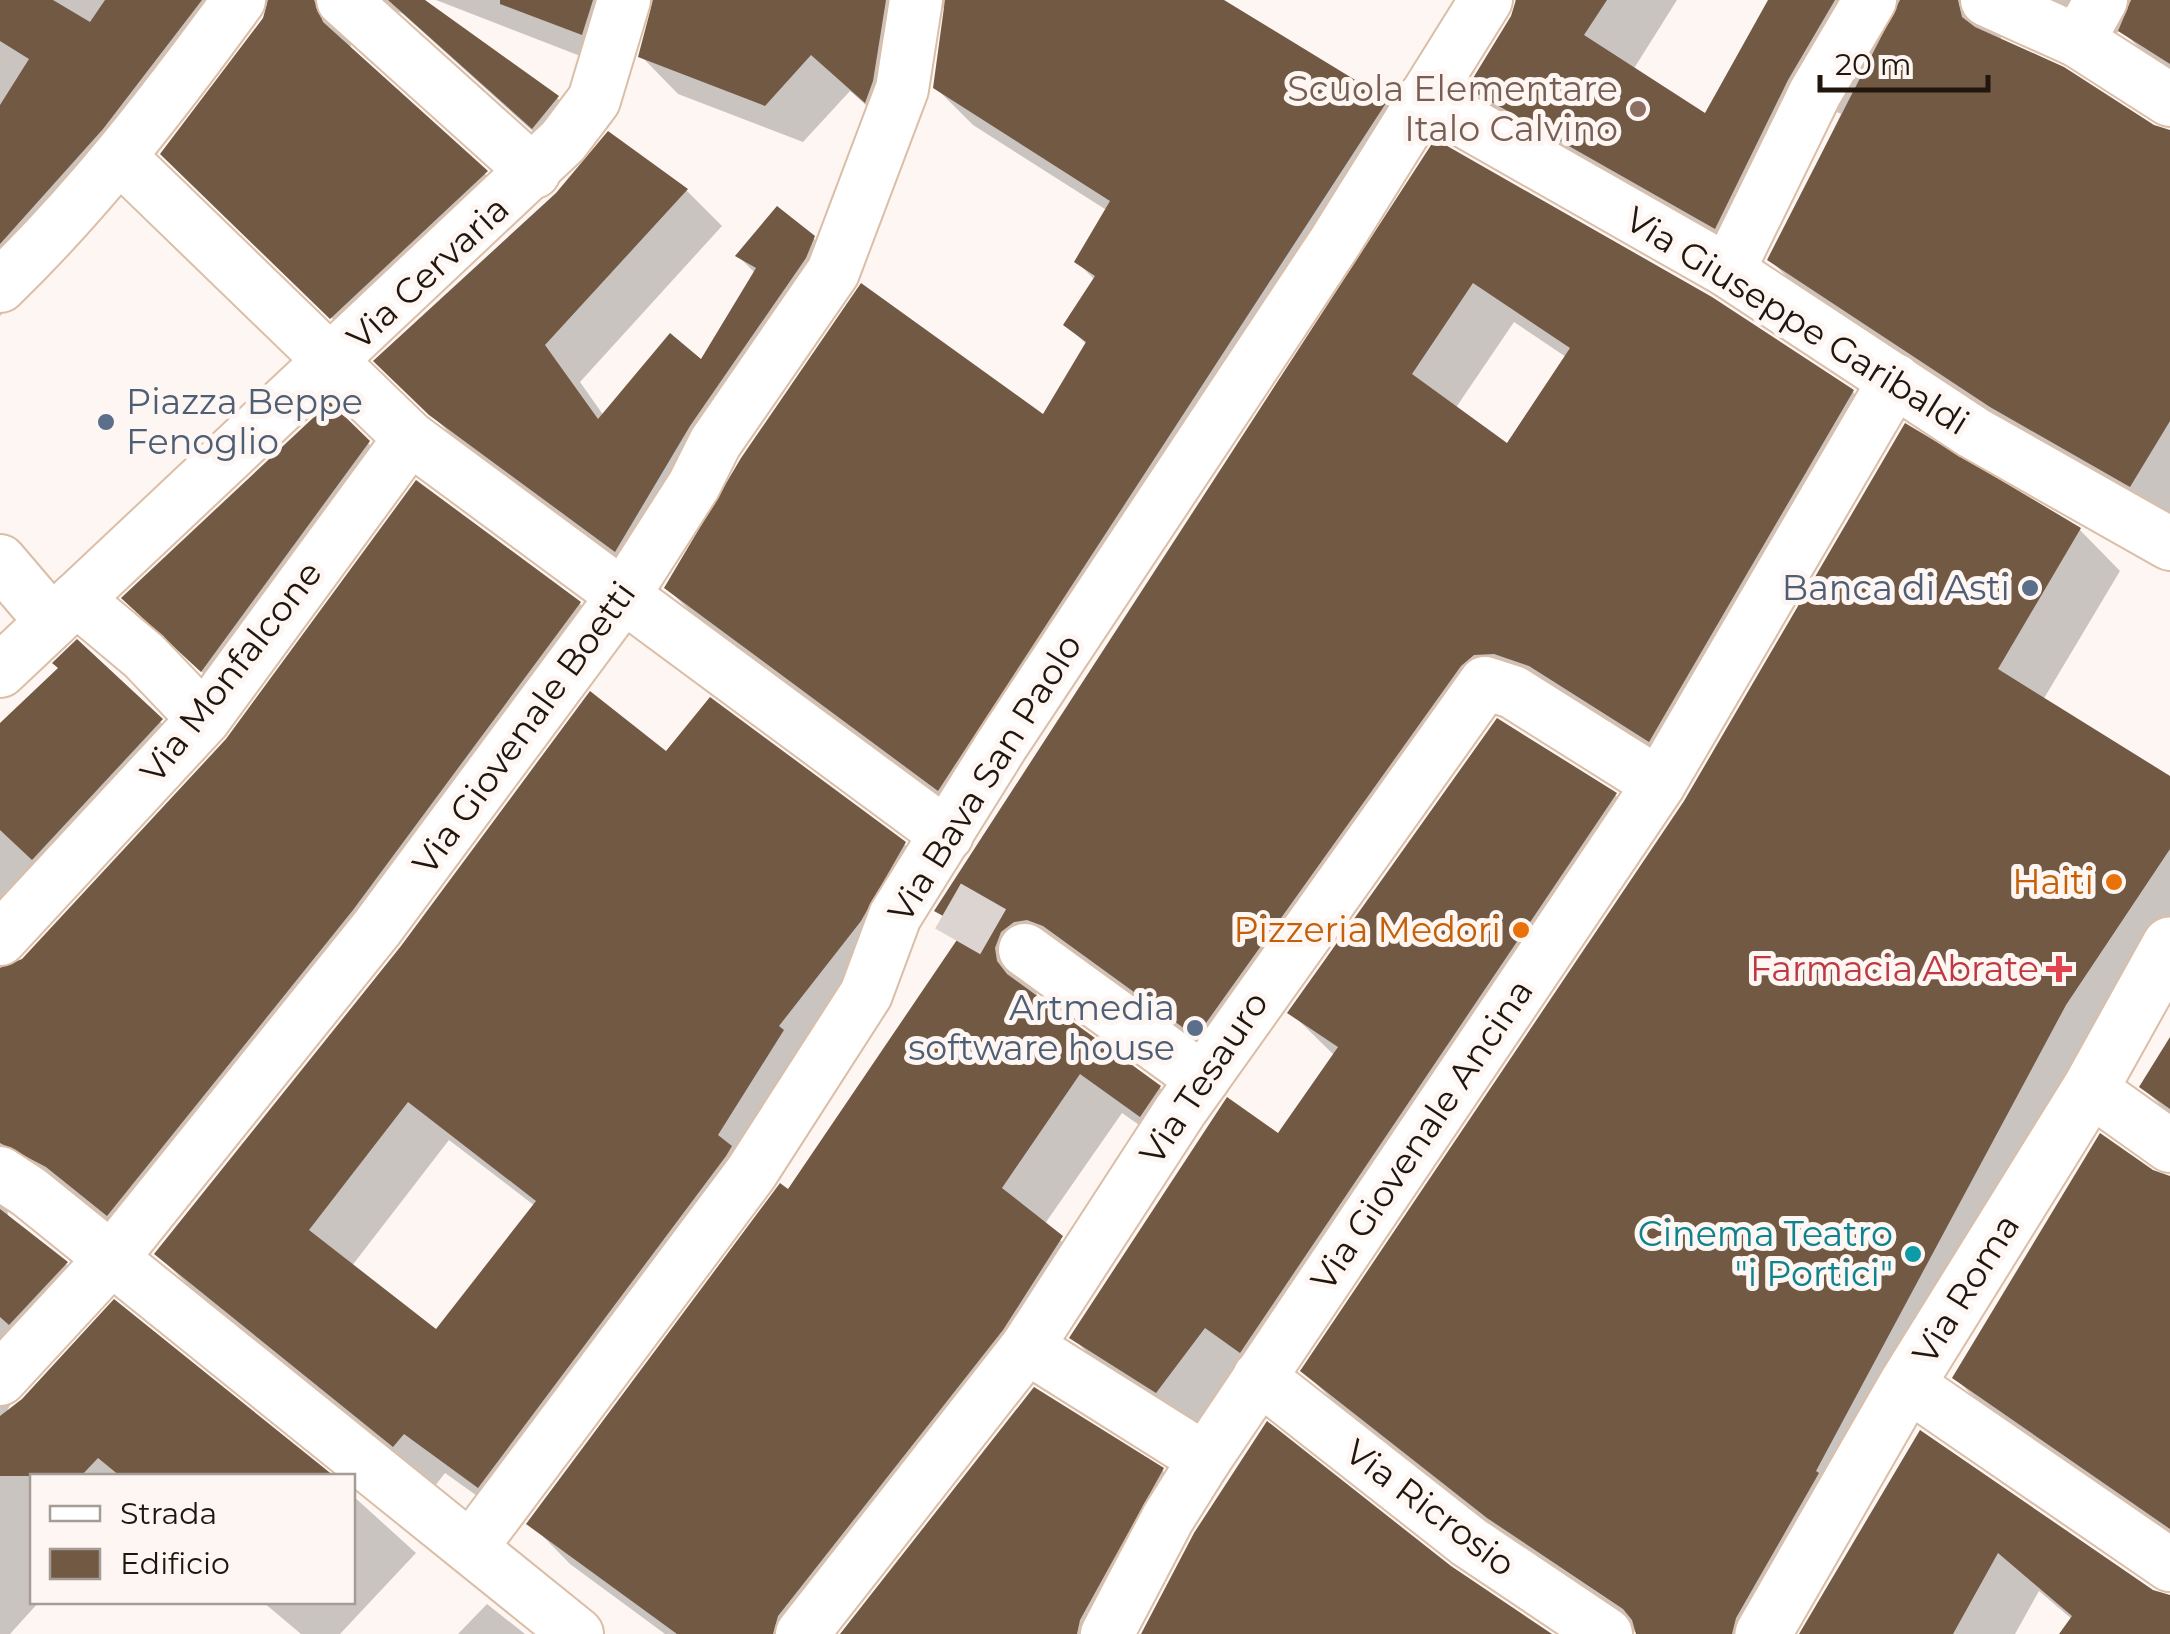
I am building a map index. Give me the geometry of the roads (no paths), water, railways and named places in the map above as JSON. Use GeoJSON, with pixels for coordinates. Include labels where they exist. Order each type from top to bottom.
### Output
{"type":"FeatureCollection","features":[{"type":"Feature","properties":{"kind":"main road","name":"Via Roma"},"geometry":{"type":"LineString","coordinates":[[1763,1634],[1907,1384],[2090,1089],[2170,946]]}},
{"type":"Feature","properties":{"kind":"street"},"geometry":{"type":"LineString","coordinates":[[0,286],[67,222],[121,158],[240,0]]}},
{"type":"Feature","properties":{"kind":"street"},"geometry":{"type":"LineString","coordinates":[[343,0],[534,172]]}},
{"type":"Feature","properties":{"kind":"street","name":"Via Cervaria"},"geometry":{"type":"LineString","coordinates":[[0,672],[534,172],[594,100],[624,0]]}},
{"type":"Feature","properties":{"kind":"street","name":"Via Giovenale Boetti"},"geometry":{"type":"LineString","coordinates":[[0,1379],[111,1260],[377,928],[622,599],[694,485],[715,443],[833,272],[902,88],[916,0]]}},
{"type":"Feature","properties":{"kind":"street","name":"Via Bava San Paolo"},"geometry":{"type":"LineString","coordinates":[[472,1546],[751,1173],[866,994],[895,916],[930,897],[947,835],[1335,242],[1486,0]]}},
{"type":"Feature","properties":{"kind":"street"},"geometry":{"type":"LineString","coordinates":[[1728,271],[1815,93],[1870,0]]}},
{"type":"Feature","properties":{"kind":"street"},"geometry":{"type":"LineString","coordinates":[[1987,0],[2090,20],[2170,100]]}},
{"type":"Feature","properties":{"kind":"street","name":"Via Giuseppe Garibaldi"},"geometry":{"type":"LineString","coordinates":[[1424,98],[1728,271],[1974,433],[2170,544]]}},
{"type":"Feature","properties":{"kind":"street"},"geometry":{"type":"LineString","coordinates":[[121,158],[410,438],[622,599],[947,835]]}},
{"type":"Feature","properties":{"kind":"street","name":"Via Giovenale Ancina"},"geometry":{"type":"LineString","coordinates":[[1107,1634],[1168,1518],[1205,1459],[1659,784],[1895,380]]}},
{"type":"Feature","properties":{"kind":"street","name":"Via Monfalcone"},"geometry":{"type":"LineString","coordinates":[[0,939],[204,719],[410,438]]}},
{"type":"Feature","properties":{"kind":"street"},"geometry":{"type":"LineString","coordinates":[[0,561],[64,611],[144,656],[204,719]]}},
{"type":"Feature","properties":{"kind":"street","name":"Via Tesauro"},"geometry":{"type":"LineString","coordinates":[[802,1634],[1026,1346],[1203,1080],[1370,839],[1485,683],[1513,692],[1659,784]]}},
{"type":"Feature","properties":{"kind":"street"},"geometry":{"type":"LineString","coordinates":[[1026,950],[1203,1080]]}},
{"type":"Feature","properties":{"kind":"street"},"geometry":{"type":"LineString","coordinates":[[2090,1089],[2170,1146]]}},
{"type":"Feature","properties":{"kind":"street"},"geometry":{"type":"LineString","coordinates":[[0,1174],[30,1192],[577,1634]]}},
{"type":"Feature","properties":{"kind":"street"},"geometry":{"type":"LineString","coordinates":[[1026,1346],[1205,1459]]}},
{"type":"Feature","properties":{"kind":"street","name":"Via Ricrosio"},"geometry":{"type":"LineString","coordinates":[[1259,1376],[1469,1542],[1606,1634]]}},
{"type":"Feature","properties":{"kind":"street"},"geometry":{"type":"LineString","coordinates":[[1907,1384],[2170,1565]]}},
{"type":"Feature","properties":{"kind":"tunnel"},"geometry":{"type":"LineString","coordinates":[[948,906],[1025,950]]}},
{"type":"Feature","properties":{"kind":"place","name":"Scuola Elementare Italo Calvino"},"geometry":{"type":"Point","coordinates":[1638,109]}},
{"type":"Feature","properties":{"kind":"place","name":"Piazza Beppe Fenoglio"},"geometry":{"type":"Point","coordinates":[106,422]}},
{"type":"Feature","properties":{"kind":"place","name":"Banca di Asti"},"geometry":{"type":"Point","coordinates":[2030,588]}},
{"type":"Feature","properties":{"kind":"place","name":"Haiti"},"geometry":{"type":"Point","coordinates":[2114,882]}},
{"type":"Feature","properties":{"kind":"place","name":"Pizzeria Medori"},"geometry":{"type":"Point","coordinates":[1521,930]}},
{"type":"Feature","properties":{"kind":"place","name":"Farmacia Abrate"},"geometry":{"type":"Point","coordinates":[2059,969]}},
{"type":"Feature","properties":{"kind":"place","name":"Artmedia software house"},"geometry":{"type":"Point","coordinates":[1195,1028]}},
{"type":"Feature","properties":{"kind":"place","name":"Cinema Teatro \"i Portici\""},"geometry":{"type":"Point","coordinates":[1913,1254]}}]}
